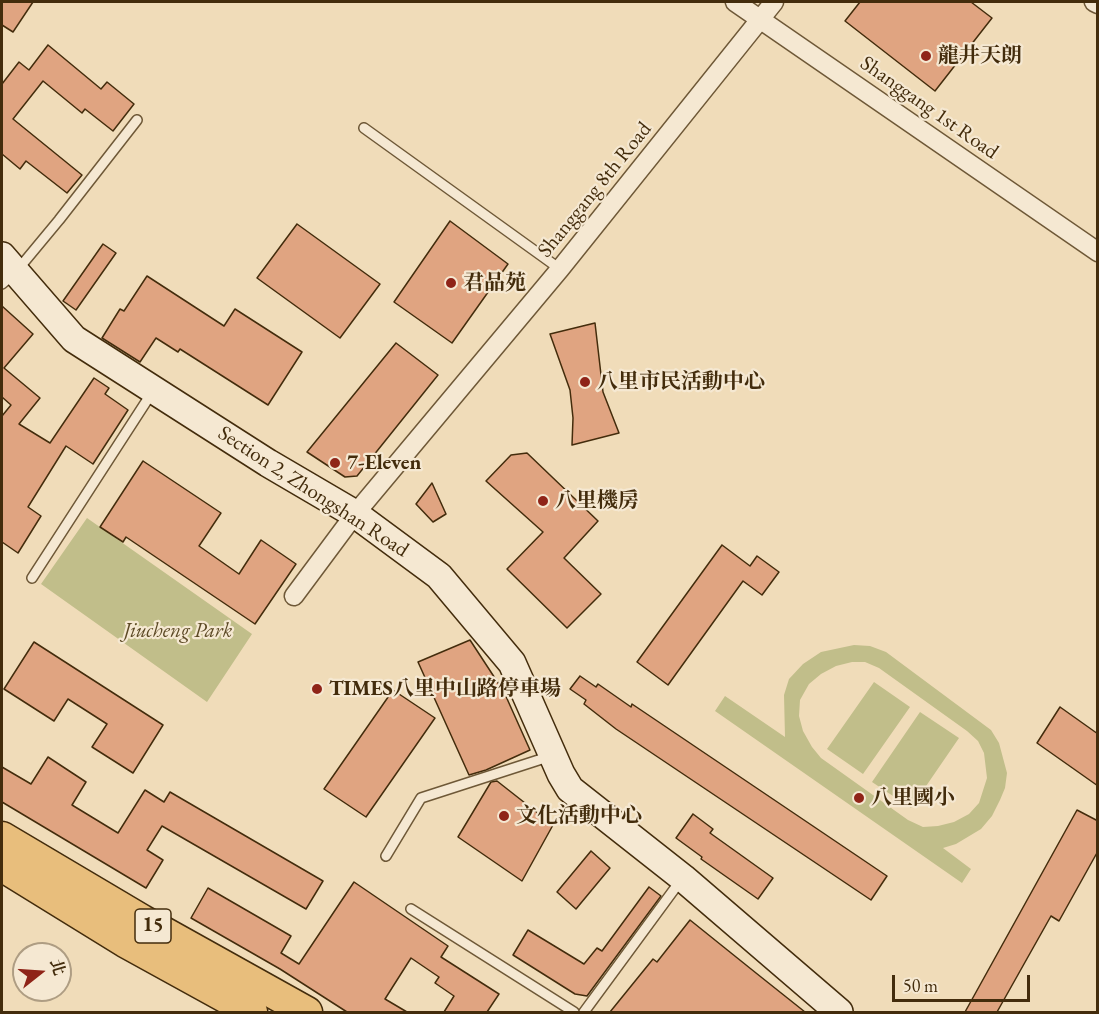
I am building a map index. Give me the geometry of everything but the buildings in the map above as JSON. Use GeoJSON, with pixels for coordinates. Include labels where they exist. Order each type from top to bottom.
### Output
{"type":"FeatureCollection","features":[{"type":"Feature","properties":{"kind":"main road","name":"Section 2, Zhongshan Road"},"geometry":{"type":"LineString","coordinates":[[6,271],[74,339],[153,391],[355,514],[439,576],[512,663],[561,774],[570,789],[683,878],[839,1012]]}},
{"type":"Feature","properties":{"kind":"main road","name":"15"},"geometry":{"type":"LineString","coordinates":[[2,837],[142,920],[307,1012]]}},
{"type":"Feature","properties":{"kind":"main road","name":"15"},"geometry":{"type":"LineString","coordinates":[[2,866],[126,942],[252,1012]]}},
{"type":"Feature","properties":{"kind":"street","name":"Shanggang 1st Road"},"geometry":{"type":"LineString","coordinates":[[735,2],[1098,252]]}},
{"type":"Feature","properties":{"kind":"street","name":"Shanggang 8th Road"},"geometry":{"type":"LineString","coordinates":[[294,596],[355,514],[560,269],[774,2]]}},
{"type":"Feature","properties":{"kind":"street"},"geometry":{"type":"LineString","coordinates":[[1094,2],[1098,4]]}},
{"type":"Feature","properties":{"kind":"lane"},"geometry":{"type":"LineString","coordinates":[[6,271],[59,220],[137,120]]}},
{"type":"Feature","properties":{"kind":"lane"},"geometry":{"type":"LineString","coordinates":[[364,128],[560,269]]}},
{"type":"Feature","properties":{"kind":"lane"},"geometry":{"type":"LineString","coordinates":[[32,578],[153,391]]}},
{"type":"Feature","properties":{"kind":"lane"},"geometry":{"type":"LineString","coordinates":[[386,856],[421,798],[554,755]]}},
{"type":"Feature","properties":{"kind":"lane"},"geometry":{"type":"LineString","coordinates":[[584,1012],[683,878]]}},
{"type":"Feature","properties":{"kind":"lane"},"geometry":{"type":"LineString","coordinates":[[411,909],[574,1012]]}},
{"type":"Feature","properties":{"kind":"green space","name":"Jiucheng Park"},"geometry":{"type":"Polygon","coordinates":[[[87,518],[252,634],[207,702],[41,584],[87,518]]]}},
{"type":"Feature","properties":{"kind":"green space"},"geometry":{"type":"Polygon","coordinates":[[[854,645],[870,646],[886,652],[991,730],[999,743],[1007,773],[1005,788],[992,816],[981,829],[956,844],[943,848],[971,869],[962,883],[715,711],[725,696],[785,737],[784,695],[789,679],[803,664],[821,652],[854,645]],[[865,662],[836,666],[809,684],[800,700],[799,716],[803,731],[812,747],[821,758],[908,820],[923,827],[954,822],[969,814],[979,803],[987,778],[984,753],[978,741],[879,668],[865,662]]]}},
{"type":"Feature","properties":{"kind":"green space"},"geometry":{"type":"Polygon","coordinates":[[[874,682],[910,707],[863,774],[827,749],[874,682]]]}},
{"type":"Feature","properties":{"kind":"green space"},"geometry":{"type":"Polygon","coordinates":[[[920,712],[959,738],[911,808],[872,782],[920,712]]]}},
{"type":"Feature","properties":{"kind":"place","name":"龍井天朗"},"geometry":{"type":"Point","coordinates":[926,56]}},
{"type":"Feature","properties":{"kind":"place","name":"君品苑"},"geometry":{"type":"Point","coordinates":[451,283]}},
{"type":"Feature","properties":{"kind":"place","name":"八里市民活動中心"},"geometry":{"type":"Point","coordinates":[585,382]}},
{"type":"Feature","properties":{"kind":"place","name":"7-Eleven"},"geometry":{"type":"Point","coordinates":[335,463]}},
{"type":"Feature","properties":{"kind":"place","name":"八里機房"},"geometry":{"type":"Point","coordinates":[543,501]}},
{"type":"Feature","properties":{"kind":"place","name":"TIMES八里中山路停車場"},"geometry":{"type":"Point","coordinates":[317,689]}},
{"type":"Feature","properties":{"kind":"place","name":"八里國小"},"geometry":{"type":"Point","coordinates":[859,798]}},
{"type":"Feature","properties":{"kind":"place","name":"文化活動中心"},"geometry":{"type":"Point","coordinates":[504,816]}}]}
